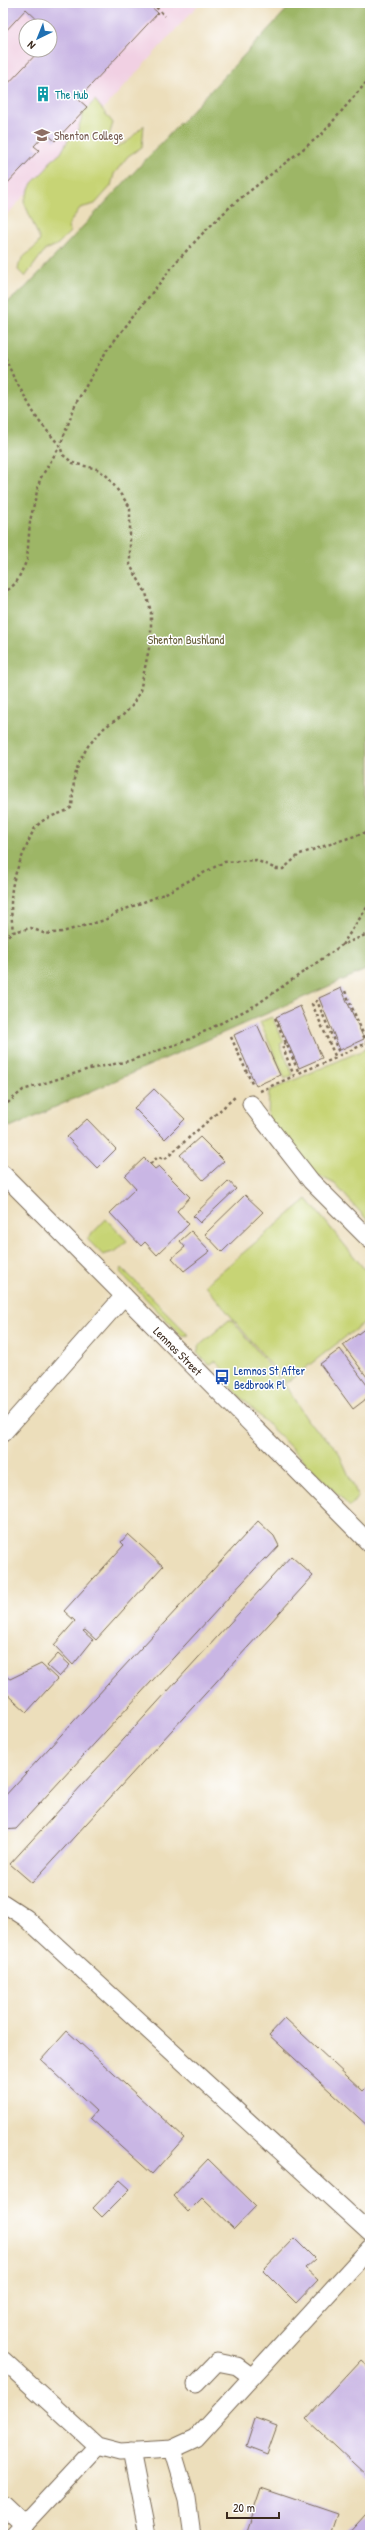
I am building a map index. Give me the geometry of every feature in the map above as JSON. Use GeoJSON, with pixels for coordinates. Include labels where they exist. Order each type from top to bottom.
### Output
{"type":"FeatureCollection","features":[{"type":"Feature","properties":{"kind":"street"},"geometry":{"type":"LineString","coordinates":[[246,1096],[310,1181],[370,1240]]}},
{"type":"Feature","properties":{"kind":"street","name":"Lemnos Street"},"geometry":{"type":"LineString","coordinates":[[3,1174],[370,1544]]}},
{"type":"Feature","properties":{"kind":"street"},"geometry":{"type":"LineString","coordinates":[[3,1433],[124,1296]]}},
{"type":"Feature","properties":{"kind":"street"},"geometry":{"type":"LineString","coordinates":[[3,1903],[26,1918],[370,2233]]}},
{"type":"Feature","properties":{"kind":"street"},"geometry":{"type":"LineString","coordinates":[[4,2363],[97,2446],[120,2452],[172,2449],[196,2438],[370,2248]]}},
{"type":"Feature","properties":{"kind":"street"},"geometry":{"type":"LineString","coordinates":[[196,2384],[217,2362],[237,2366],[252,2377]]}},
{"type":"Feature","properties":{"kind":"street"},"geometry":{"type":"LineString","coordinates":[[3,2505],[19,2530],[97,2446]]}},
{"type":"Feature","properties":{"kind":"street"},"geometry":{"type":"LineString","coordinates":[[172,2449],[187,2499],[192,2535]]}},
{"type":"Feature","properties":{"kind":"street"},"geometry":{"type":"LineString","coordinates":[[131,2451],[148,2535]]}},
{"type":"Feature","properties":{"kind":"path"},"geometry":{"type":"LineString","coordinates":[[152,3],[165,16]]}},
{"type":"Feature","properties":{"kind":"path"},"geometry":{"type":"LineString","coordinates":[[3,594],[16,583],[27,560],[30,521],[40,479],[60,446],[76,403],[107,350],[177,261],[218,217],[322,134],[370,78]]}},
{"type":"Feature","properties":{"kind":"path"},"geometry":{"type":"LineString","coordinates":[[3,352],[13,376],[38,420],[60,446],[63,454],[73,463],[97,469],[106,476],[130,507],[130,565],[146,593],[151,612],[151,639],[140,691],[132,706],[122,716],[105,727],[88,746],[79,762],[74,779],[72,807],[65,813],[51,816],[37,825],[29,841],[12,881],[10,898],[13,932]]}},
{"type":"Feature","properties":{"kind":"path"},"geometry":{"type":"LineString","coordinates":[[3,939],[13,932],[31,928],[46,934],[62,932],[105,920],[118,912],[149,901],[224,862],[256,860],[276,869],[283,869],[300,854],[370,831]]}},
{"type":"Feature","properties":{"kind":"path"},"geometry":{"type":"LineString","coordinates":[[342,946],[370,904]]}},
{"type":"Feature","properties":{"kind":"path"},"geometry":{"type":"LineString","coordinates":[[3,1107],[23,1090],[90,1069],[129,1062],[188,1040],[256,1005],[342,946],[370,933]]}},
{"type":"Feature","properties":{"kind":"path"},"geometry":{"type":"LineString","coordinates":[[370,978],[370,1011]]}},
{"type":"Feature","properties":{"kind":"path"},"geometry":{"type":"LineString","coordinates":[[275,1018],[300,1073],[336,1058],[312,1004],[317,1001],[340,1055],[367,1043],[345,991]]}},
{"type":"Feature","properties":{"kind":"path"},"geometry":{"type":"LineString","coordinates":[[231,1037],[253,1086],[260,1091],[294,1076],[282,1045],[286,1043]]}},
{"type":"Feature","properties":{"kind":"path"},"geometry":{"type":"LineString","coordinates":[[150,1164],[158,1157],[165,1159],[246,1096],[253,1086]]}},
{"type":"Feature","properties":{"kind":"shaded area","name":"Shenton College"},"geometry":{"type":"Polygon","coordinates":[[[3,3],[200,3],[3,219],[3,3]]]}},
{"type":"Feature","properties":{"kind":"green space","name":"Shenton Bushland"},"geometry":{"type":"Polygon","coordinates":[[[293,3],[370,3],[370,968],[10,1127],[3,1120],[3,306],[25,288],[293,3]]]}},
{"type":"Feature","properties":{"kind":"green space"},"geometry":{"type":"Polygon","coordinates":[[[95,100],[113,123],[108,139],[116,147],[127,142],[144,125],[142,147],[128,156],[114,174],[111,186],[95,204],[80,208],[69,224],[70,232],[57,245],[45,250],[25,277],[18,270],[21,260],[40,240],[24,202],[32,183],[47,168],[50,162],[61,153],[68,140],[77,133],[83,113],[95,100]]]}},
{"type":"Feature","properties":{"kind":"green space"},"geometry":{"type":"Polygon","coordinates":[[[272,1017],[284,1042],[280,1044],[293,1075],[285,1079],[260,1022],[272,1017]]]}},
{"type":"Feature","properties":{"kind":"green space"},"geometry":{"type":"Polygon","coordinates":[[[370,1047],[370,1223],[335,1184],[310,1171],[268,1119],[269,1091],[370,1047]]]}},
{"type":"Feature","properties":{"kind":"green space"},"geometry":{"type":"Polygon","coordinates":[[[307,1199],[370,1276],[370,1318],[286,1383],[205,1285],[307,1199]]]}},
{"type":"Feature","properties":{"kind":"green space"},"geometry":{"type":"Polygon","coordinates":[[[106,1219],[127,1241],[116,1251],[103,1255],[87,1239],[106,1219]]]}},
{"type":"Feature","properties":{"kind":"green space"},"geometry":{"type":"Polygon","coordinates":[[[122,1268],[189,1335],[182,1336],[120,1272],[122,1268]]]}},
{"type":"Feature","properties":{"kind":"green space"},"geometry":{"type":"Polygon","coordinates":[[[229,1320],[232,1320],[285,1385],[308,1421],[337,1449],[358,1496],[350,1507],[222,1378],[227,1373],[215,1361],[209,1365],[197,1353],[199,1346],[229,1320]]]}},
{"type":"Feature","properties":{"kind":"building","name":"Shenton College"},"geometry":{"type":"Polygon","coordinates":[[[3,3],[147,3],[158,13],[78,99],[87,107],[55,141],[46,133],[34,146],[39,150],[3,188],[3,89],[32,58],[58,58],[58,18],[36,18],[26,9],[3,34],[3,3]]]}},
{"type":"Feature","properties":{"kind":"building"},"geometry":{"type":"Polygon","coordinates":[[[341,988],[364,1039],[340,1050],[319,998],[341,988]]]}},
{"type":"Feature","properties":{"kind":"building"},"geometry":{"type":"Polygon","coordinates":[[[300,1006],[322,1058],[299,1068],[276,1017],[300,1006]]]}},
{"type":"Feature","properties":{"kind":"building"},"geometry":{"type":"Polygon","coordinates":[[[257,1024],[280,1075],[256,1086],[234,1035],[257,1024]]]}},
{"type":"Feature","properties":{"kind":"building"},"geometry":{"type":"Polygon","coordinates":[[[154,1089],[185,1119],[165,1139],[134,1108],[154,1089]]]}},
{"type":"Feature","properties":{"kind":"building"},"geometry":{"type":"Polygon","coordinates":[[[87,1119],[116,1149],[97,1168],[67,1137],[87,1119]]]}},
{"type":"Feature","properties":{"kind":"building"},"geometry":{"type":"Polygon","coordinates":[[[200,1137],[224,1161],[203,1180],[180,1155],[200,1137]]]}},
{"type":"Feature","properties":{"kind":"building"},"geometry":{"type":"Polygon","coordinates":[[[144,1158],[155,1169],[159,1166],[190,1197],[177,1211],[189,1224],[157,1255],[145,1242],[141,1246],[110,1213],[136,1188],[125,1176],[144,1158]]]}},
{"type":"Feature","properties":{"kind":"building"},"geometry":{"type":"Polygon","coordinates":[[[229,1181],[236,1189],[200,1223],[193,1216],[229,1181]]]}},
{"type":"Feature","properties":{"kind":"building"},"geometry":{"type":"Polygon","coordinates":[[[245,1195],[263,1212],[222,1252],[205,1234],[245,1195]]]}},
{"type":"Feature","properties":{"kind":"building"},"geometry":{"type":"Polygon","coordinates":[[[191,1231],[210,1251],[184,1271],[172,1258],[185,1247],[180,1241],[191,1231]]]}},
{"type":"Feature","properties":{"kind":"building"},"geometry":{"type":"Polygon","coordinates":[[[370,1325],[370,1381],[343,1345],[370,1325]]]}},
{"type":"Feature","properties":{"kind":"building"},"geometry":{"type":"Polygon","coordinates":[[[340,1349],[370,1389],[370,1396],[353,1409],[320,1364],[340,1349]]]}},
{"type":"Feature","properties":{"kind":"building"},"geometry":{"type":"Polygon","coordinates":[[[258,1521],[274,1536],[279,1546],[267,1559],[265,1558],[16,1829],[3,1830],[3,1798],[258,1521]]]}},
{"type":"Feature","properties":{"kind":"building"},"geometry":{"type":"Polygon","coordinates":[[[128,1534],[163,1566],[96,1640],[85,1630],[83,1631],[93,1640],[73,1665],[54,1645],[75,1621],[64,1611],[124,1545],[121,1542],[128,1534]]]}},
{"type":"Feature","properties":{"kind":"building"},"geometry":{"type":"Polygon","coordinates":[[[291,1556],[313,1576],[32,1883],[10,1864],[291,1556]]]}},
{"type":"Feature","properties":{"kind":"building"},"geometry":{"type":"Polygon","coordinates":[[[58,1654],[70,1665],[59,1677],[47,1666],[58,1654]]]}},
{"type":"Feature","properties":{"kind":"building"},"geometry":{"type":"Polygon","coordinates":[[[41,1664],[57,1679],[27,1712],[3,1690],[3,1682],[7,1677],[10,1679],[41,1664]]]}},
{"type":"Feature","properties":{"kind":"building"},"geometry":{"type":"Polygon","coordinates":[[[285,2018],[363,2091],[370,2084],[370,2128],[269,2035],[285,2018]]]}},
{"type":"Feature","properties":{"kind":"building"},"geometry":{"type":"Polygon","coordinates":[[[67,2031],[184,2138],[152,2174],[90,2118],[96,2111],[41,2060],[67,2031]]]}},
{"type":"Feature","properties":{"kind":"building"},"geometry":{"type":"Polygon","coordinates":[[[208,2159],[256,2206],[234,2229],[202,2198],[188,2212],[173,2196],[208,2159]]]}},
{"type":"Feature","properties":{"kind":"building"},"geometry":{"type":"Polygon","coordinates":[[[120,2180],[130,2189],[102,2217],[93,2208],[120,2180]]]}},
{"type":"Feature","properties":{"kind":"building"},"geometry":{"type":"Polygon","coordinates":[[[294,2238],[315,2259],[305,2268],[318,2280],[296,2303],[263,2270],[294,2238]]]}},
{"type":"Feature","properties":{"kind":"building"},"geometry":{"type":"Polygon","coordinates":[[[361,2360],[370,2368],[370,2473],[367,2476],[306,2419],[361,2360]]]}},
{"type":"Feature","properties":{"kind":"building"},"geometry":{"type":"Polygon","coordinates":[[[255,2418],[277,2426],[267,2454],[246,2446],[255,2418]]]}},
{"type":"Feature","properties":{"kind":"building"},"geometry":{"type":"Polygon","coordinates":[[[261,2488],[338,2514],[331,2535],[245,2535],[261,2488]]]}},
{"type":"Feature","properties":{"kind":"building"},"geometry":{"type":"Polygon","coordinates":[[[366,2514],[370,2518],[370,2535],[347,2535],[366,2514]]]}},
{"type":"Feature","properties":{"kind":"place","name":"The Hub"},"geometry":{"type":"Point","coordinates":[43,94]}},
{"type":"Feature","properties":{"kind":"place","name":"Shenton College"},"geometry":{"type":"Point","coordinates":[42,135]}},
{"type":"Feature","properties":{"kind":"place","name":"Lemnos St After Bedbrook Pl"},"geometry":{"type":"Point","coordinates":[222,1377]}}]}
